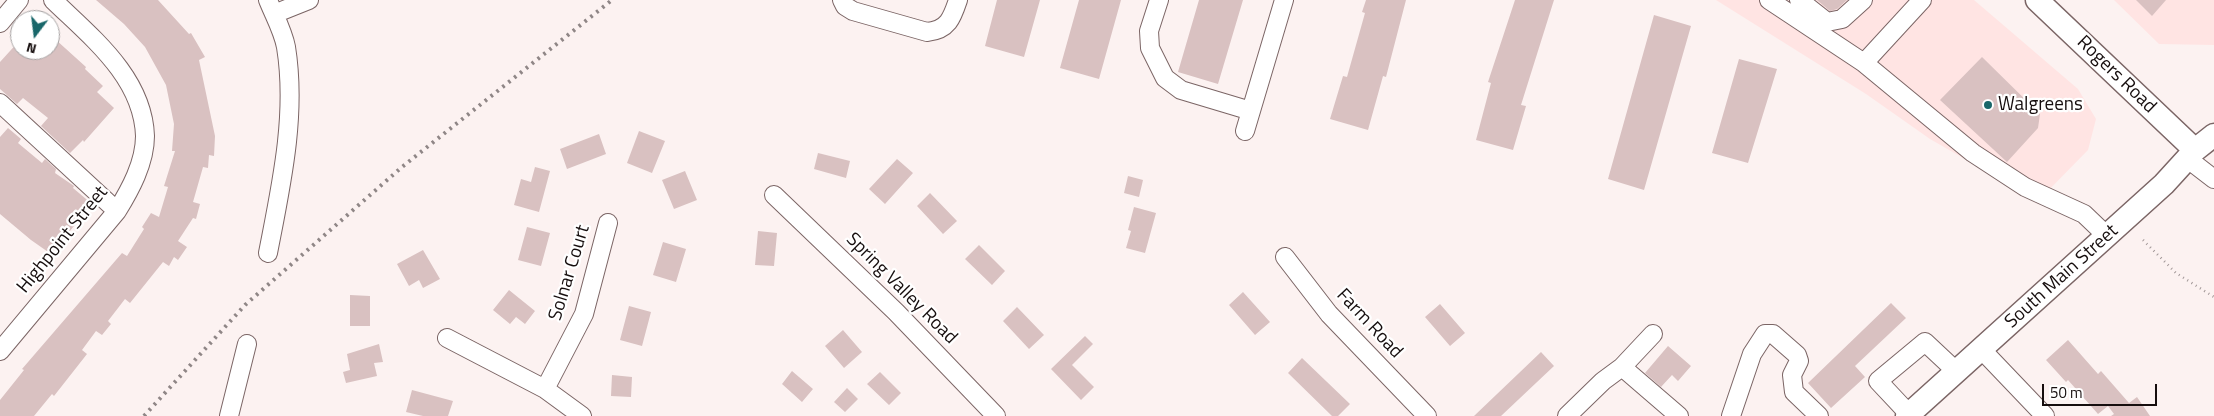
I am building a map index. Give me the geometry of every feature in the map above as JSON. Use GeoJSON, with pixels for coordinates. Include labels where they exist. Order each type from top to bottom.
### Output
{"type":"FeatureCollection","features":[{"type":"Feature","properties":{"kind":"main road","name":"Rogers Road"},"geometry":{"type":"LineString","coordinates":[[2037,0],[2191,155]]}},
{"type":"Feature","properties":{"kind":"main road","name":"South Main Street"},"geometry":{"type":"LineString","coordinates":[[1908,415],[2164,184],[2191,155],[2214,135]]}},
{"type":"Feature","properties":{"kind":"street"},"geometry":{"type":"LineString","coordinates":[[0,23],[19,0]]}},
{"type":"Feature","properties":{"kind":"street","name":"Highpoint Street"},"geometry":{"type":"LineString","coordinates":[[0,351],[117,211],[131,188],[141,160],[145,137],[140,113],[130,85],[112,57],[53,0]]}},
{"type":"Feature","properties":{"kind":"street"},"geometry":{"type":"LineString","coordinates":[[268,253],[284,171],[290,91],[286,45],[271,7],[309,0]]}},
{"type":"Feature","properties":{"kind":"street"},"geometry":{"type":"LineString","coordinates":[[842,0],[844,6],[853,11],[927,32],[938,31],[948,24],[958,0]]}},
{"type":"Feature","properties":{"kind":"street"},"geometry":{"type":"LineString","coordinates":[[1159,0],[1149,31],[1150,48],[1165,78],[1181,90],[1251,111]]}},
{"type":"Feature","properties":{"kind":"street"},"geometry":{"type":"LineString","coordinates":[[1245,131],[1284,0]]}},
{"type":"Feature","properties":{"kind":"street"},"geometry":{"type":"LineString","coordinates":[[1769,0],[1864,63],[1973,153],[2025,187],[2084,214],[2107,236]]}},
{"type":"Feature","properties":{"kind":"street"},"geometry":{"type":"LineString","coordinates":[[1799,0],[1827,22],[1842,19],[1863,0]]}},
{"type":"Feature","properties":{"kind":"street"},"geometry":{"type":"LineString","coordinates":[[1864,63],[1922,0]]}},
{"type":"Feature","properties":{"kind":"street"},"geometry":{"type":"LineString","coordinates":[[0,103],[117,211]]}},
{"type":"Feature","properties":{"kind":"street"},"geometry":{"type":"LineString","coordinates":[[2191,155],[2214,178]]}},
{"type":"Feature","properties":{"kind":"street","name":"Spring Valley Road"},"geometry":{"type":"LineString","coordinates":[[774,195],[896,312],[996,416]]}},
{"type":"Feature","properties":{"kind":"street","name":"Solnar Court"},"geometry":{"type":"LineString","coordinates":[[545,389],[584,314],[608,223]]}},
{"type":"Feature","properties":{"kind":"street","name":"Farm Road"},"geometry":{"type":"LineString","coordinates":[[1285,257],[1329,314],[1427,416]]}},
{"type":"Feature","properties":{"kind":"street"},"geometry":{"type":"LineString","coordinates":[[1567,416],[1622,368],[1653,334]]}},
{"type":"Feature","properties":{"kind":"street"},"geometry":{"type":"LineString","coordinates":[[1731,416],[1732,408],[1752,354],[1765,334],[1774,334],[1797,355],[1799,361],[1792,375],[1794,392],[1819,416]]}},
{"type":"Feature","properties":{"kind":"street"},"geometry":{"type":"LineString","coordinates":[[447,338],[545,389],[582,416]]}},
{"type":"Feature","properties":{"kind":"street"},"geometry":{"type":"LineString","coordinates":[[1908,415],[1878,381],[1925,342],[1956,372]]}},
{"type":"Feature","properties":{"kind":"street"},"geometry":{"type":"LineString","coordinates":[[230,416],[247,344]]}},
{"type":"Feature","properties":{"kind":"street"},"geometry":{"type":"LineString","coordinates":[[1982,350],[2045,416]]}},
{"type":"Feature","properties":{"kind":"street"},"geometry":{"type":"LineString","coordinates":[[1622,368],[1679,416]]}},
{"type":"Feature","properties":{"kind":"path"},"geometry":{"type":"LineString","coordinates":[[2143,240],[2176,274],[2214,297]]}},
{"type":"Feature","properties":{"kind":"shaded area"},"geometry":{"type":"Polygon","coordinates":[[[1716,0],[1974,0],[2078,89],[2096,119],[2088,150],[2038,201],[1930,139],[1866,94],[1716,0]]]}},
{"type":"Feature","properties":{"kind":"shaded area"},"geometry":{"type":"Polygon","coordinates":[[[2114,0],[2214,0],[2214,45],[2159,44],[2114,0]]]}},
{"type":"Feature","properties":{"kind":"building"},"geometry":{"type":"Polygon","coordinates":[[[96,0],[158,0],[189,34],[191,33],[205,57],[199,60],[215,136],[214,156],[209,155],[208,168],[203,167],[193,202],[200,204],[196,219],[193,218],[178,241],[187,247],[178,260],[174,257],[169,266],[163,262],[130,303],[125,299],[108,321],[111,324],[102,335],[96,331],[82,350],[87,354],[54,396],[52,394],[34,416],[0,416],[0,400],[24,370],[22,369],[122,253],[127,256],[144,229],[142,227],[151,213],[159,217],[168,187],[164,186],[175,151],[172,151],[174,124],[166,85],[145,47],[124,24],[96,0]]]}},
{"type":"Feature","properties":{"kind":"building"},"geometry":{"type":"Polygon","coordinates":[[[997,0],[1040,0],[1024,57],[985,46],[997,0]]]}},
{"type":"Feature","properties":{"kind":"building"},"geometry":{"type":"Polygon","coordinates":[[[1079,0],[1121,0],[1099,79],[1060,68],[1079,0]]]}},
{"type":"Feature","properties":{"kind":"building"},"geometry":{"type":"Polygon","coordinates":[[[1199,0],[1243,0],[1218,84],[1178,72],[1199,0]]]}},
{"type":"Feature","properties":{"kind":"building"},"geometry":{"type":"Polygon","coordinates":[[[1366,0],[1406,0],[1386,77],[1383,76],[1368,130],[1330,119],[1343,76],[1347,77],[1365,13],[1362,12],[1366,0]]]}},
{"type":"Feature","properties":{"kind":"building"},"geometry":{"type":"Polygon","coordinates":[[[1515,0],[1554,0],[1521,105],[1526,106],[1513,150],[1476,140],[1491,83],[1488,82],[1515,0]]]}},
{"type":"Feature","properties":{"kind":"building"},"geometry":{"type":"Polygon","coordinates":[[[1817,0],[1847,0],[1837,9],[1830,11],[1817,0]]]}},
{"type":"Feature","properties":{"kind":"building"},"geometry":{"type":"Polygon","coordinates":[[[2136,0],[2166,0],[2152,16],[2136,0]]]}},
{"type":"Feature","properties":{"kind":"building"},"geometry":{"type":"Polygon","coordinates":[[[1654,15],[1691,26],[1644,190],[1608,179],[1654,15]]]}},
{"type":"Feature","properties":{"kind":"building"},"geometry":{"type":"Polygon","coordinates":[[[60,44],[86,67],[85,69],[103,86],[97,92],[114,108],[84,142],[83,140],[70,153],[41,126],[48,118],[23,98],[17,104],[0,89],[0,62],[10,51],[10,60],[60,60],[60,44]]]}},
{"type":"Feature","properties":{"kind":"building","name":"Walgreens"},"geometry":{"type":"Polygon","coordinates":[[[1982,57],[2040,114],[2038,128],[2007,162],[1940,100],[1982,57]]]}},
{"type":"Feature","properties":{"kind":"building"},"geometry":{"type":"Polygon","coordinates":[[[1739,59],[1777,69],[1748,163],[1712,153],[1739,59]]]}},
{"type":"Feature","properties":{"kind":"building"},"geometry":{"type":"Polygon","coordinates":[[[8,128],[21,139],[18,143],[42,163],[45,159],[56,169],[55,173],[74,186],[73,188],[92,204],[51,254],[0,214],[0,137],[8,128]]]}},
{"type":"Feature","properties":{"kind":"building"},"geometry":{"type":"Polygon","coordinates":[[[639,131],[665,141],[652,173],[627,163],[639,131]]]}},
{"type":"Feature","properties":{"kind":"building"},"geometry":{"type":"Polygon","coordinates":[[[599,134],[606,154],[567,169],[560,149],[599,134]]]}},
{"type":"Feature","properties":{"kind":"building"},"geometry":{"type":"Polygon","coordinates":[[[818,153],[850,161],[846,178],[814,169],[818,153]]]}},
{"type":"Feature","properties":{"kind":"building"},"geometry":{"type":"Polygon","coordinates":[[[897,159],[913,173],[885,204],[869,189],[897,159]]]}},
{"type":"Feature","properties":{"kind":"building"},"geometry":{"type":"Polygon","coordinates":[[[535,167],[550,171],[539,212],[514,205],[521,179],[531,182],[535,167]]]}},
{"type":"Feature","properties":{"kind":"building"},"geometry":{"type":"Polygon","coordinates":[[[685,171],[697,200],[674,209],[662,180],[685,171]]]}},
{"type":"Feature","properties":{"kind":"building"},"geometry":{"type":"Polygon","coordinates":[[[1128,176],[1143,180],[1139,197],[1124,193],[1128,176]]]}},
{"type":"Feature","properties":{"kind":"building"},"geometry":{"type":"Polygon","coordinates":[[[930,193],[957,221],[943,234],[917,206],[930,193]]]}},
{"type":"Feature","properties":{"kind":"building"},"geometry":{"type":"Polygon","coordinates":[[[1134,207],[1156,213],[1145,253],[1126,248],[1131,231],[1128,230],[1134,207]]]}},
{"type":"Feature","properties":{"kind":"building"},"geometry":{"type":"Polygon","coordinates":[[[527,227],[550,233],[541,266],[518,260],[527,227]]]}},
{"type":"Feature","properties":{"kind":"building"},"geometry":{"type":"Polygon","coordinates":[[[758,231],[777,233],[774,266],[755,265],[758,231]]]}},
{"type":"Feature","properties":{"kind":"building"},"geometry":{"type":"Polygon","coordinates":[[[663,242],[686,249],[676,282],[653,275],[663,242]]]}},
{"type":"Feature","properties":{"kind":"building"},"geometry":{"type":"Polygon","coordinates":[[[979,245],[1005,271],[992,285],[965,259],[979,245]]]}},
{"type":"Feature","properties":{"kind":"building"},"geometry":{"type":"Polygon","coordinates":[[[423,250],[440,279],[423,288],[419,280],[409,286],[397,264],[423,250]]]}},
{"type":"Feature","properties":{"kind":"building"},"geometry":{"type":"Polygon","coordinates":[[[509,290],[535,311],[525,324],[516,317],[510,324],[493,310],[509,290]]]}},
{"type":"Feature","properties":{"kind":"building"},"geometry":{"type":"Polygon","coordinates":[[[1243,292],[1270,322],[1255,335],[1229,305],[1243,292]]]}},
{"type":"Feature","properties":{"kind":"building"},"geometry":{"type":"Polygon","coordinates":[[[350,295],[370,296],[370,326],[350,326],[350,295]]]}},
{"type":"Feature","properties":{"kind":"building"},"geometry":{"type":"Polygon","coordinates":[[[1891,303],[1906,318],[1855,366],[1865,377],[1831,408],[1808,383],[1891,303]]]}},
{"type":"Feature","properties":{"kind":"building"},"geometry":{"type":"Polygon","coordinates":[[[1440,304],[1465,333],[1450,346],[1425,317],[1440,304]]]}},
{"type":"Feature","properties":{"kind":"building"},"geometry":{"type":"Polygon","coordinates":[[[629,306],[651,312],[642,346],[620,340],[629,306]]]}},
{"type":"Feature","properties":{"kind":"building"},"geometry":{"type":"Polygon","coordinates":[[[1017,307],[1044,335],[1029,349],[1003,321],[1017,307]]]}},
{"type":"Feature","properties":{"kind":"building"},"geometry":{"type":"Polygon","coordinates":[[[843,330],[862,352],[844,368],[825,346],[843,330]]]}},
{"type":"Feature","properties":{"kind":"building"},"geometry":{"type":"Polygon","coordinates":[[[1085,336],[1093,344],[1072,365],[1094,387],[1081,400],[1051,369],[1085,336]]]}},
{"type":"Feature","properties":{"kind":"building"},"geometry":{"type":"Polygon","coordinates":[[[2068,340],[2098,374],[2101,371],[2129,403],[2137,397],[2150,416],[2111,416],[2114,414],[2108,406],[2098,414],[2068,380],[2066,382],[2046,360],[2068,340]]]}},
{"type":"Feature","properties":{"kind":"building"},"geometry":{"type":"Polygon","coordinates":[[[379,344],[383,362],[374,363],[377,376],[346,383],[343,372],[350,370],[347,354],[379,344]]]}},
{"type":"Feature","properties":{"kind":"building"},"geometry":{"type":"Polygon","coordinates":[[[1668,346],[1691,366],[1678,381],[1672,375],[1661,387],[1645,373],[1668,346]]]}},
{"type":"Feature","properties":{"kind":"building"},"geometry":{"type":"Polygon","coordinates":[[[1541,352],[1554,366],[1501,416],[1474,416],[1541,352]]]}},
{"type":"Feature","properties":{"kind":"building"},"geometry":{"type":"Polygon","coordinates":[[[1302,358],[1350,404],[1338,416],[1332,416],[1288,373],[1302,358]]]}},
{"type":"Feature","properties":{"kind":"building"},"geometry":{"type":"Polygon","coordinates":[[[792,371],[813,389],[802,402],[782,384],[792,371]]]}},
{"type":"Feature","properties":{"kind":"building"},"geometry":{"type":"Polygon","coordinates":[[[880,372],[901,393],[889,405],[867,384],[880,372]]]}},
{"type":"Feature","properties":{"kind":"building"},"geometry":{"type":"Polygon","coordinates":[[[612,375],[632,377],[631,397],[611,396],[612,375]]]}},
{"type":"Feature","properties":{"kind":"building"},"geometry":{"type":"Polygon","coordinates":[[[847,388],[858,399],[845,412],[834,402],[847,388]]]}},
{"type":"Feature","properties":{"kind":"building"},"geometry":{"type":"Polygon","coordinates":[[[412,390],[453,401],[448,416],[423,416],[406,412],[412,390]]]}},
{"type":"Feature","properties":{"kind":"railway"},"geometry":{"type":"LineString","coordinates":[[144,416],[245,305],[402,167],[612,0]]}},
{"type":"Feature","properties":{"kind":"place","name":"Walgreens"},"geometry":{"type":"Point","coordinates":[1988,105]}}]}
